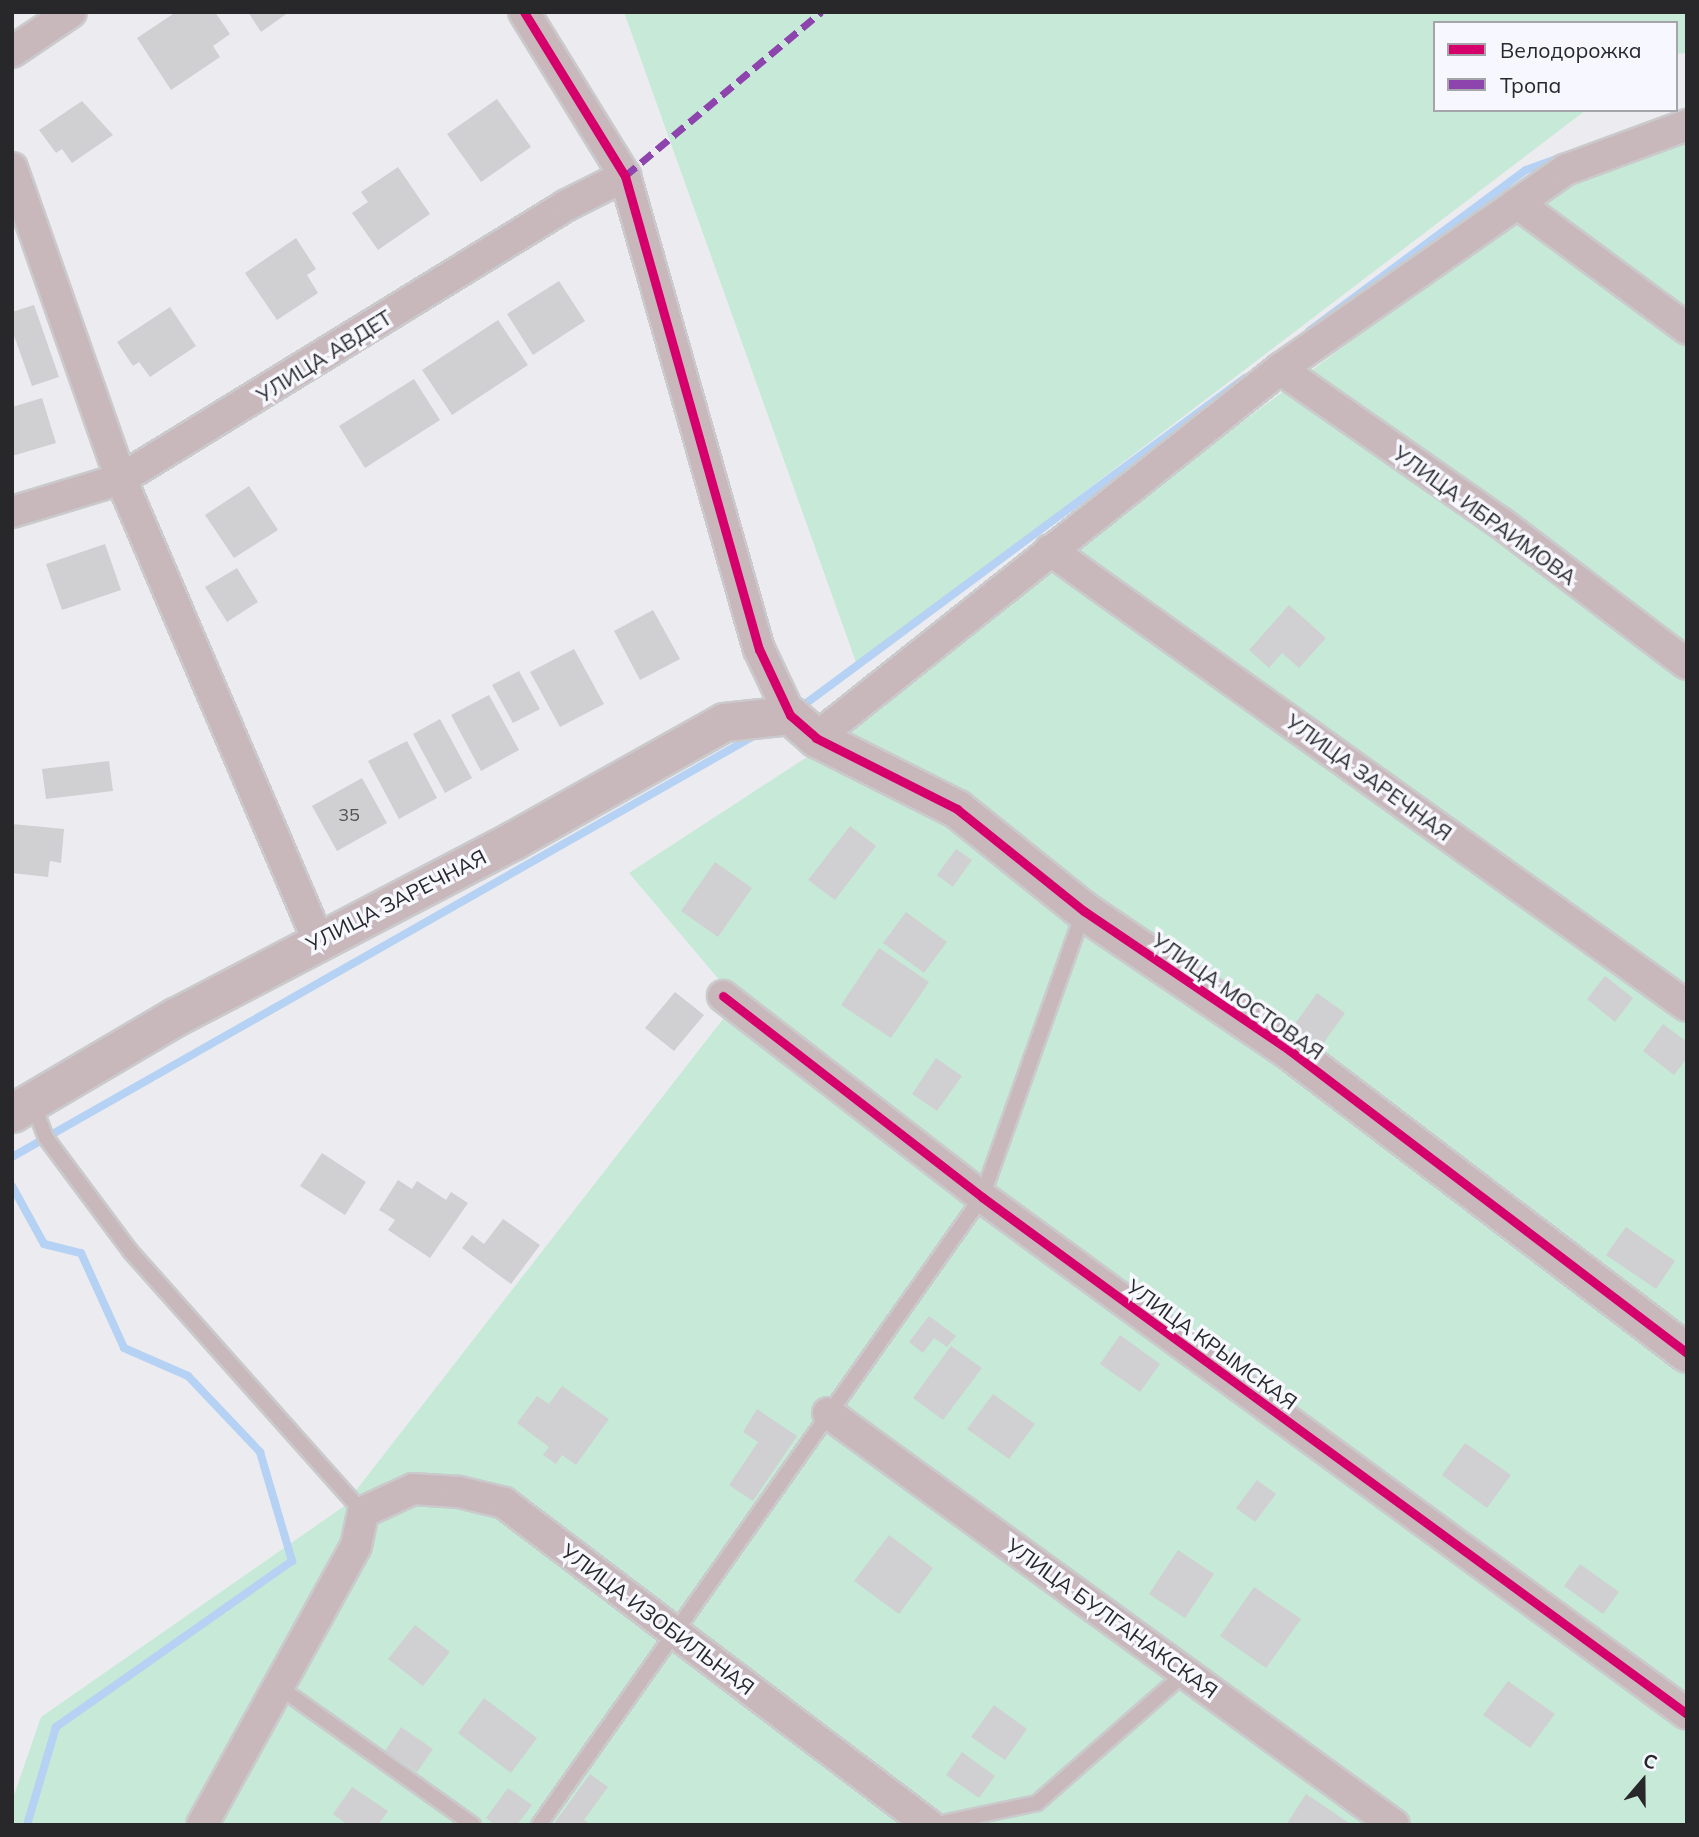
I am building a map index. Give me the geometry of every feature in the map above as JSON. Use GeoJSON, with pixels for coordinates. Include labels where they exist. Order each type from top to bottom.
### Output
{"type":"FeatureCollection","features":[{"type":"Feature","properties":{"kind":"street"},"geometry":{"type":"LineString","coordinates":[[12,52],[71,12]]}},
{"type":"Feature","properties":{"kind":"street"},"geometry":{"type":"LineString","coordinates":[[524,12],[625,176],[759,649],[803,726],[1050,550],[1280,369],[1565,170],[1687,125]]}},
{"type":"Feature","properties":{"kind":"street"},"geometry":{"type":"LineString","coordinates":[[12,169],[121,479],[318,940]]}},
{"type":"Feature","properties":{"kind":"street","name":"УЛИЦА АВДЕТ"},"geometry":{"type":"LineString","coordinates":[[12,512],[121,479],[567,205],[625,176]]}},
{"type":"Feature","properties":{"kind":"street"},"geometry":{"type":"LineString","coordinates":[[1517,203],[1687,329]]}},
{"type":"Feature","properties":{"kind":"street","name":"УЛИЦА ИБРАИМОВА"},"geometry":{"type":"LineString","coordinates":[[1280,369],[1501,523],[1687,664]]}},
{"type":"Feature","properties":{"kind":"street","name":"УЛИЦА ЗАРЕЧНАЯ"},"geometry":{"type":"LineString","coordinates":[[1050,550],[1687,1006]]}},
{"type":"Feature","properties":{"kind":"street","name":"УЛИЦА ЗАРЕЧНАЯ"},"geometry":{"type":"LineString","coordinates":[[23,1109],[177,1016],[512,841],[724,722],[803,726]]}},
{"type":"Feature","properties":{"kind":"street","name":"УЛИЦА МОСТОВАЯ"},"geometry":{"type":"LineString","coordinates":[[803,726],[957,809],[1084,911],[1289,1050],[1687,1353]]}},
{"type":"Feature","properties":{"kind":"street","name":"УЛИЦА КРЫМСКАЯ"},"geometry":{"type":"LineString","coordinates":[[723,996],[982,1197],[1687,1714]]}},
{"type":"Feature","properties":{"kind":"street","name":"УЛИЦА БУЛГАНАКСКАЯ"},"geometry":{"type":"LineString","coordinates":[[828,1413],[1394,1825]]}},
{"type":"Feature","properties":{"kind":"street","name":"УЛИЦА ИЗОБИЛЬНАЯ"},"geometry":{"type":"LineString","coordinates":[[363,1512],[413,1489],[459,1492],[504,1503],[676,1630],[931,1825]]}},
{"type":"Feature","properties":{"kind":"street"},"geometry":{"type":"LineString","coordinates":[[202,1825],[356,1546],[363,1512]]}},
{"type":"Feature","properties":{"kind":"lane"},"geometry":{"type":"LineString","coordinates":[[539,1825],[982,1197],[1084,911]]}},
{"type":"Feature","properties":{"kind":"lane"},"geometry":{"type":"LineString","coordinates":[[23,1109],[131,1252],[363,1512]]}},
{"type":"Feature","properties":{"kind":"lane"},"geometry":{"type":"LineString","coordinates":[[931,1825],[1037,1803],[1186,1672]]}},
{"type":"Feature","properties":{"kind":"lane"},"geometry":{"type":"LineString","coordinates":[[279,1687],[473,1825]]}},
{"type":"Feature","properties":{"kind":"green space"},"geometry":{"type":"Polygon","coordinates":[[[624,12],[1687,12],[1687,53],[1678,54],[1678,21],[1433,21],[1433,112],[1583,112],[857,665],[624,12]]]}},
{"type":"Feature","properties":{"kind":"green space"},"geometry":{"type":"Polygon","coordinates":[[[1687,140],[1687,1825],[12,1825],[12,1801],[41,1717],[343,1507],[737,1001],[629,873],[827,744],[1061,557],[1551,192],[1687,140]]]}},
{"type":"Feature","properties":{"kind":"building"},"geometry":{"type":"Polygon","coordinates":[[[176,12],[215,12],[230,34],[213,46],[220,57],[171,90],[137,38],[176,12]]]}},
{"type":"Feature","properties":{"kind":"building"},"geometry":{"type":"Polygon","coordinates":[[[248,12],[289,12],[261,32],[248,12]]]}},
{"type":"Feature","properties":{"kind":"building"},"geometry":{"type":"Polygon","coordinates":[[[497,99],[531,147],[481,182],[447,134],[497,99]]]}},
{"type":"Feature","properties":{"kind":"building"},"geometry":{"type":"Polygon","coordinates":[[[82,101],[113,135],[72,163],[62,149],[56,153],[39,130],[82,101]]]}},
{"type":"Feature","properties":{"kind":"building"},"geometry":{"type":"Polygon","coordinates":[[[398,167],[430,214],[378,250],[352,213],[368,202],[361,192],[398,167]]]}},
{"type":"Feature","properties":{"kind":"building"},"geometry":{"type":"Polygon","coordinates":[[[296,238],[316,269],[307,275],[318,293],[277,320],[245,273],[296,238]]]}},
{"type":"Feature","properties":{"kind":"building"},"geometry":{"type":"Polygon","coordinates":[[[559,281],[585,321],[533,355],[507,314],[559,281]]]}},
{"type":"Feature","properties":{"kind":"building"},"geometry":{"type":"Polygon","coordinates":[[[34,305],[59,377],[32,386],[12,330],[12,312],[34,305]]]}},
{"type":"Feature","properties":{"kind":"building"},"geometry":{"type":"Polygon","coordinates":[[[170,307],[196,346],[150,377],[139,362],[133,366],[117,342],[170,307]]]}},
{"type":"Feature","properties":{"kind":"building"},"geometry":{"type":"Polygon","coordinates":[[[498,320],[528,365],[452,415],[422,370],[498,320]]]}},
{"type":"Feature","properties":{"kind":"building"},"geometry":{"type":"Polygon","coordinates":[[[414,379],[440,420],[365,468],[339,426],[414,379]]]}},
{"type":"Feature","properties":{"kind":"building"},"geometry":{"type":"Polygon","coordinates":[[[42,398],[56,443],[12,456],[12,407],[42,398]]]}},
{"type":"Feature","properties":{"kind":"building"},"geometry":{"type":"Polygon","coordinates":[[[249,486],[278,530],[234,558],[205,515],[249,486]]]}},
{"type":"Feature","properties":{"kind":"building"},"geometry":{"type":"Polygon","coordinates":[[[105,544],[121,590],[62,610],[46,564],[105,544]]]}},
{"type":"Feature","properties":{"kind":"building"},"geometry":{"type":"Polygon","coordinates":[[[237,568],[258,602],[227,622],[205,587],[237,568]]]}},
{"type":"Feature","properties":{"kind":"building"},"geometry":{"type":"Polygon","coordinates":[[[1289,605],[1326,638],[1299,668],[1282,653],[1269,668],[1249,650],[1289,605]]]}},
{"type":"Feature","properties":{"kind":"building"},"geometry":{"type":"Polygon","coordinates":[[[653,610],[680,659],[640,680],[614,631],[653,610]]]}},
{"type":"Feature","properties":{"kind":"building"},"geometry":{"type":"Polygon","coordinates":[[[574,649],[604,704],[560,727],[530,672],[574,649]]]}},
{"type":"Feature","properties":{"kind":"building"},"geometry":{"type":"Polygon","coordinates":[[[519,671],[540,709],[513,723],[492,685],[519,671]]]}},
{"type":"Feature","properties":{"kind":"building"},"geometry":{"type":"Polygon","coordinates":[[[489,695],[519,750],[481,771],[451,715],[489,695]]]}},
{"type":"Feature","properties":{"kind":"building"},"geometry":{"type":"Polygon","coordinates":[[[440,719],[472,778],[445,793],[413,734],[440,719]]]}},
{"type":"Feature","properties":{"kind":"building"},"geometry":{"type":"Polygon","coordinates":[[[407,741],[437,798],[399,819],[368,761],[407,741]]]}},
{"type":"Feature","properties":{"kind":"building"},"geometry":{"type":"Polygon","coordinates":[[[109,761],[113,791],[46,799],[42,769],[109,761]]]}},
{"type":"Feature","properties":{"kind":"building"},"geometry":{"type":"Polygon","coordinates":[[[362,778],[387,823],[337,851],[312,806],[362,778]]]}},
{"type":"Feature","properties":{"kind":"building"},"geometry":{"type":"Polygon","coordinates":[[[12,824],[64,829],[61,863],[50,861],[48,877],[12,873],[12,824]]]}},
{"type":"Feature","properties":{"kind":"building"},"geometry":{"type":"Polygon","coordinates":[[[850,826],[876,846],[835,900],[808,880],[850,826]]]}},
{"type":"Feature","properties":{"kind":"building"},"geometry":{"type":"Polygon","coordinates":[[[956,849],[972,860],[953,887],[937,875],[956,849]]]}},
{"type":"Feature","properties":{"kind":"building"},"geometry":{"type":"Polygon","coordinates":[[[715,862],[752,888],[718,937],[681,911],[715,862]]]}},
{"type":"Feature","properties":{"kind":"building"},"geometry":{"type":"Polygon","coordinates":[[[906,912],[947,942],[924,973],[883,943],[906,912]]]}},
{"type":"Feature","properties":{"kind":"building"},"geometry":{"type":"Polygon","coordinates":[[[879,948],[929,982],[891,1038],[841,1005],[879,948]]]}},
{"type":"Feature","properties":{"kind":"building"},"geometry":{"type":"Polygon","coordinates":[[[1605,976],[1633,998],[1615,1022],[1587,999],[1605,976]]]}},
{"type":"Feature","properties":{"kind":"building"},"geometry":{"type":"Polygon","coordinates":[[[675,992],[704,1015],[674,1051],[645,1028],[675,992]]]}},
{"type":"Feature","properties":{"kind":"building"},"geometry":{"type":"Polygon","coordinates":[[[1317,993],[1345,1013],[1320,1048],[1292,1028],[1317,993]]]}},
{"type":"Feature","properties":{"kind":"building"},"geometry":{"type":"Polygon","coordinates":[[[1663,1024],[1687,1042],[1687,1058],[1674,1075],[1643,1051],[1663,1024]]]}},
{"type":"Feature","properties":{"kind":"building"},"geometry":{"type":"Polygon","coordinates":[[[936,1058],[962,1076],[937,1111],[912,1094],[936,1058]]]}},
{"type":"Feature","properties":{"kind":"building"},"geometry":{"type":"Polygon","coordinates":[[[322,1153],[366,1182],[345,1215],[300,1186],[322,1153]]]}},
{"type":"Feature","properties":{"kind":"building"},"geometry":{"type":"Polygon","coordinates":[[[398,1180],[412,1189],[417,1181],[446,1200],[451,1192],[468,1203],[430,1258],[388,1230],[395,1220],[379,1210],[398,1180]]]}},
{"type":"Feature","properties":{"kind":"building"},"geometry":{"type":"Polygon","coordinates":[[[503,1219],[540,1245],[511,1284],[462,1248],[472,1235],[484,1244],[503,1219]]]}},
{"type":"Feature","properties":{"kind":"building"},"geometry":{"type":"Polygon","coordinates":[[[1626,1227],[1675,1261],[1656,1289],[1606,1255],[1626,1227]]]}},
{"type":"Feature","properties":{"kind":"building"},"geometry":{"type":"Polygon","coordinates":[[[929,1316],[956,1336],[947,1347],[934,1338],[923,1353],[909,1342],[929,1316]]]}},
{"type":"Feature","properties":{"kind":"building"},"geometry":{"type":"Polygon","coordinates":[[[1120,1335],[1160,1364],[1140,1392],[1100,1364],[1120,1335]]]}},
{"type":"Feature","properties":{"kind":"building"},"geometry":{"type":"Polygon","coordinates":[[[951,1346],[982,1368],[943,1420],[913,1398],[951,1346]]]}},
{"type":"Feature","properties":{"kind":"building"},"geometry":{"type":"Polygon","coordinates":[[[562,1386],[609,1419],[576,1465],[562,1455],[556,1464],[543,1455],[549,1447],[517,1423],[537,1396],[549,1404],[562,1386]]]}},
{"type":"Feature","properties":{"kind":"building"},"geometry":{"type":"Polygon","coordinates":[[[993,1394],[1035,1424],[1009,1459],[967,1429],[993,1394]]]}},
{"type":"Feature","properties":{"kind":"building"},"geometry":{"type":"Polygon","coordinates":[[[757,1409],[797,1436],[753,1501],[729,1485],[758,1442],[743,1432],[757,1409]]]}},
{"type":"Feature","properties":{"kind":"building"},"geometry":{"type":"Polygon","coordinates":[[[1465,1443],[1511,1475],[1487,1508],[1442,1475],[1465,1443]]]}},
{"type":"Feature","properties":{"kind":"building"},"geometry":{"type":"Polygon","coordinates":[[[1257,1480],[1276,1494],[1255,1522],[1236,1508],[1257,1480]]]}},
{"type":"Feature","properties":{"kind":"building"},"geometry":{"type":"Polygon","coordinates":[[[889,1535],[933,1568],[899,1614],[854,1581],[889,1535]]]}},
{"type":"Feature","properties":{"kind":"building"},"geometry":{"type":"Polygon","coordinates":[[[1178,1550],[1214,1574],[1185,1618],[1149,1594],[1178,1550]]]}},
{"type":"Feature","properties":{"kind":"building"},"geometry":{"type":"Polygon","coordinates":[[[1580,1564],[1619,1592],[1603,1614],[1564,1586],[1580,1564]]]}},
{"type":"Feature","properties":{"kind":"building"},"geometry":{"type":"Polygon","coordinates":[[[1254,1587],[1301,1619],[1266,1668],[1220,1636],[1254,1587]]]}},
{"type":"Feature","properties":{"kind":"building"},"geometry":{"type":"Polygon","coordinates":[[[415,1625],[450,1652],[423,1686],[388,1659],[415,1625]]]}},
{"type":"Feature","properties":{"kind":"building"},"geometry":{"type":"Polygon","coordinates":[[[1508,1681],[1555,1714],[1530,1748],[1483,1715],[1508,1681]]]}},
{"type":"Feature","properties":{"kind":"building"},"geometry":{"type":"Polygon","coordinates":[[[484,1698],[537,1738],[511,1773],[458,1733],[484,1698]]]}},
{"type":"Feature","properties":{"kind":"building"},"geometry":{"type":"Polygon","coordinates":[[[994,1705],[1027,1729],[1005,1760],[971,1737],[994,1705]]]}},
{"type":"Feature","properties":{"kind":"building"},"geometry":{"type":"Polygon","coordinates":[[[401,1727],[433,1749],[417,1772],[385,1751],[401,1727]]]}},
{"type":"Feature","properties":{"kind":"building"},"geometry":{"type":"Polygon","coordinates":[[[962,1752],[995,1776],[979,1798],[946,1775],[962,1752]]]}},
{"type":"Feature","properties":{"kind":"building"},"geometry":{"type":"Polygon","coordinates":[[[590,1774],[608,1787],[584,1820],[591,1825],[553,1825],[590,1774]]]}},
{"type":"Feature","properties":{"kind":"building"},"geometry":{"type":"Polygon","coordinates":[[[352,1787],[388,1811],[378,1825],[348,1825],[333,1814],[352,1787]]]}},
{"type":"Feature","properties":{"kind":"building"},"geometry":{"type":"Polygon","coordinates":[[[508,1788],[532,1805],[517,1825],[495,1825],[486,1818],[508,1788]]]}},
{"type":"Feature","properties":{"kind":"building"},"geometry":{"type":"Polygon","coordinates":[[[1306,1794],[1352,1825],[1286,1825],[1306,1794]]]}},
{"type":"Feature","properties":{"kind":"waterway"},"geometry":{"type":"LineString","coordinates":[[1309,331],[1526,170],[1562,157]]}},
{"type":"Feature","properties":{"kind":"waterway"},"geometry":{"type":"LineString","coordinates":[[797,710],[1245,378]]}},
{"type":"Feature","properties":{"kind":"waterway"},"geometry":{"type":"LineString","coordinates":[[12,1157],[759,733]]}},
{"type":"Feature","properties":{"kind":"waterway"},"geometry":{"type":"LineString","coordinates":[[12,1186],[44,1244],[81,1253],[124,1348],[188,1376],[260,1452],[292,1561],[56,1727],[27,1825]]}},
{"type":"Feature","properties":{"kind":"marked path"},"geometry":{"type":"LineString","coordinates":[[625,176],[821,12]]}},
{"type":"Feature","properties":{"kind":"cycle path"},"geometry":{"type":"LineString","coordinates":[[524,12],[625,176],[759,649],[790,715],[816,738],[957,809],[1084,911],[1289,1050],[1687,1353]]}},
{"type":"Feature","properties":{"kind":"cycle path"},"geometry":{"type":"LineString","coordinates":[[723,996],[982,1197],[1687,1714]]}}]}
